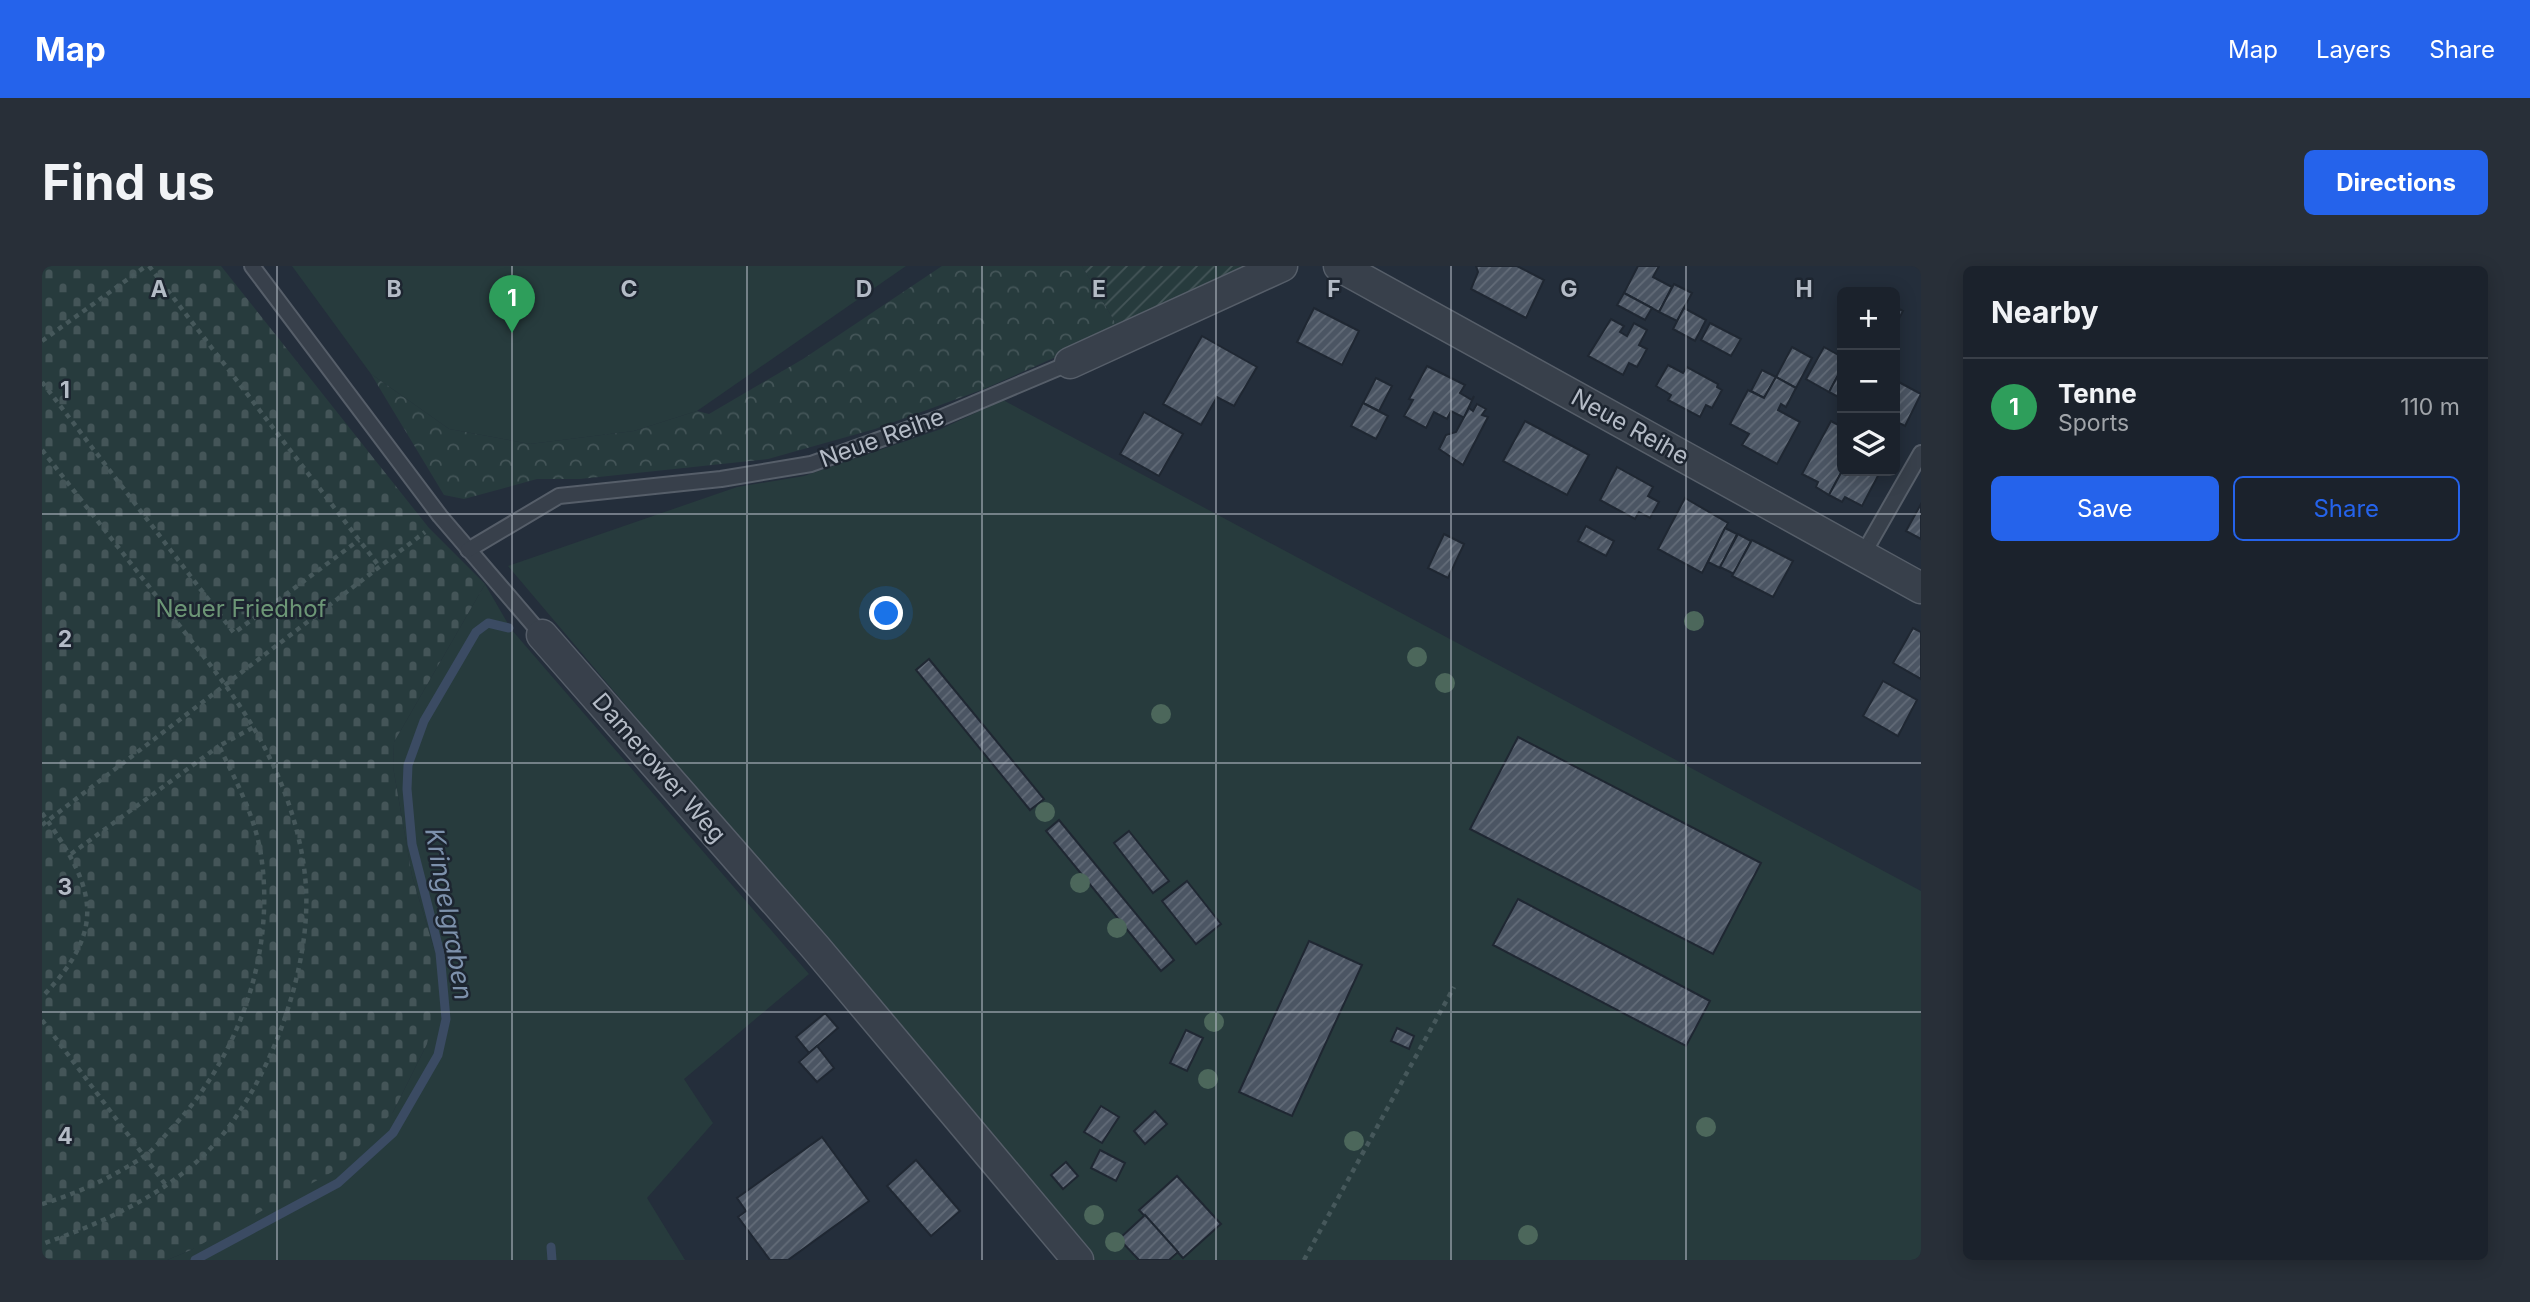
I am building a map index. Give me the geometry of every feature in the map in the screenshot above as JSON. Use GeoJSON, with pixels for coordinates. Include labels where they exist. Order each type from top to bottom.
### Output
{"type":"FeatureCollection","features":[{"type":"Feature","properties":{"kind":"street","name":"Neue Reihe"},"geometry":{"type":"LineString","coordinates":[[1069,363],[1282,266]]}},
{"type":"Feature","properties":{"kind":"street","name":"Neue Reihe"},"geometry":{"type":"LineString","coordinates":[[1339,266],[1921,589]]}},
{"type":"Feature","properties":{"kind":"street","name":"Damerower Weg"},"geometry":{"type":"LineString","coordinates":[[542,635],[816,948],[1073,1249]]}},
{"type":"Feature","properties":{"kind":"lane","name":"Damerower Weg"},"geometry":{"type":"LineString","coordinates":[[252,266],[440,516],[542,635]]}},
{"type":"Feature","properties":{"kind":"lane","name":"Neue Reihe"},"geometry":{"type":"LineString","coordinates":[[468,550],[559,496],[721,479],[811,464],[940,418],[1069,363]]}},
{"type":"Feature","properties":{"kind":"lane"},"geometry":{"type":"LineString","coordinates":[[1863,556],[1921,453]]}},
{"type":"Feature","properties":{"kind":"path"},"geometry":{"type":"LineString","coordinates":[[42,341],[148,266],[379,566]]}},
{"type":"Feature","properties":{"kind":"path"},"geometry":{"type":"LineString","coordinates":[[42,382],[234,633],[359,540]]}},
{"type":"Feature","properties":{"kind":"path"},"geometry":{"type":"LineString","coordinates":[[42,450],[225,685],[254,727],[278,776],[290,810],[306,876],[305,916],[298,967],[278,1040],[257,1085],[206,1153],[165,1184],[107,1219],[42,1244]]}},
{"type":"Feature","properties":{"kind":"path"},"geometry":{"type":"LineString","coordinates":[[42,825],[429,528],[440,516]]}},
{"type":"Feature","properties":{"kind":"path"},"geometry":{"type":"LineString","coordinates":[[71,854],[219,746],[254,727]]}},
{"type":"Feature","properties":{"kind":"path"},"geometry":{"type":"LineString","coordinates":[[42,1204],[67,1196],[145,1157],[192,1107],[228,1050],[259,960],[265,928],[261,854],[247,803],[219,746]]}},
{"type":"Feature","properties":{"kind":"path"},"geometry":{"type":"LineString","coordinates":[[42,813],[71,854],[84,881],[88,910],[85,931],[74,956],[42,997]]}},
{"type":"Feature","properties":{"kind":"path"},"geometry":{"type":"LineString","coordinates":[[1304,1260],[1454,987]]}},
{"type":"Feature","properties":{"kind":"path"},"geometry":{"type":"LineString","coordinates":[[42,1020],[165,1184]]}},
{"type":"Feature","properties":{"kind":"green space","name":"Neuer Friedhof"},"geometry":{"type":"Polygon","coordinates":[[[42,266],[221,266],[429,528],[485,584],[394,742],[393,767],[412,876],[434,949],[435,1005],[427,1044],[393,1112],[334,1171],[191,1250],[167,1260],[42,1260],[42,266]]]}},
{"type":"Feature","properties":{"kind":"green space"},"geometry":{"type":"Polygon","coordinates":[[[292,266],[906,266],[697,411],[634,431],[530,444],[449,429],[371,374],[292,266]]]}},
{"type":"Feature","properties":{"kind":"green space"},"geometry":{"type":"Polygon","coordinates":[[[942,266],[1082,266],[1119,329],[984,389],[875,429],[768,459],[580,479],[537,479],[464,499],[444,495],[371,374],[449,429],[530,444],[634,431],[697,411],[709,414],[803,359],[942,266]]]}},
{"type":"Feature","properties":{"kind":"green space"},"geometry":{"type":"Polygon","coordinates":[[[1082,266],[1252,266],[1119,329],[1082,266]]]}},
{"type":"Feature","properties":{"kind":"green space"},"geometry":{"type":"Polygon","coordinates":[[[1003,400],[1921,891],[1921,1260],[1095,1260],[508,566],[737,487],[804,476],[941,429],[1003,400]]]}},
{"type":"Feature","properties":{"kind":"green space"},"geometry":{"type":"Polygon","coordinates":[[[485,584],[511,629],[809,974],[684,1079],[713,1123],[647,1198],[685,1260],[167,1260],[191,1250],[393,1112],[427,1044],[434,949],[412,876],[393,767],[394,742],[485,584]]]}},
{"type":"Feature","properties":{"kind":"building"},"geometry":{"type":"Polygon","coordinates":[[[1476,266],[1517,266],[1544,280],[1526,318],[1471,289],[1478,272],[1476,266]]]}},
{"type":"Feature","properties":{"kind":"building"},"geometry":{"type":"Polygon","coordinates":[[[1638,266],[1659,266],[1653,277],[1672,287],[1659,312],[1624,293],[1638,266]]]}},
{"type":"Feature","properties":{"kind":"building"},"geometry":{"type":"Polygon","coordinates":[[[1674,284],[1692,293],[1677,321],[1659,312],[1674,284]]]}},
{"type":"Feature","properties":{"kind":"building"},"geometry":{"type":"Polygon","coordinates":[[[1624,293],[1652,308],[1645,320],[1617,305],[1624,293]]]}},
{"type":"Feature","properties":{"kind":"building"},"geometry":{"type":"Polygon","coordinates":[[[1314,308],[1359,331],[1342,365],[1297,342],[1314,308]]]}},
{"type":"Feature","properties":{"kind":"building"},"geometry":{"type":"Polygon","coordinates":[[[1684,308],[1706,320],[1695,341],[1673,329],[1684,308]]]}},
{"type":"Feature","properties":{"kind":"building"},"geometry":{"type":"Polygon","coordinates":[[[1611,319],[1624,326],[1620,332],[1627,336],[1634,323],[1647,330],[1639,345],[1647,349],[1637,367],[1629,363],[1623,375],[1588,356],[1611,319]]]}},
{"type":"Feature","properties":{"kind":"building"},"geometry":{"type":"Polygon","coordinates":[[[1710,323],[1741,339],[1731,356],[1701,340],[1710,323]]]}},
{"type":"Feature","properties":{"kind":"building"},"geometry":{"type":"Polygon","coordinates":[[[1202,336],[1257,367],[1234,406],[1217,397],[1201,425],[1163,404],[1202,336]]]}},
{"type":"Feature","properties":{"kind":"building"},"geometry":{"type":"Polygon","coordinates":[[[1792,347],[1812,358],[1796,388],[1776,377],[1792,347]]]}},
{"type":"Feature","properties":{"kind":"building"},"geometry":{"type":"Polygon","coordinates":[[[1824,347],[1837,354],[1837,377],[1829,392],[1806,379],[1824,347]]]}},
{"type":"Feature","properties":{"kind":"building"},"geometry":{"type":"Polygon","coordinates":[[[1668,365],[1683,373],[1687,367],[1718,384],[1717,387],[1722,390],[1712,408],[1706,405],[1700,417],[1668,400],[1671,395],[1656,386],[1668,365]]]}},
{"type":"Feature","properties":{"kind":"building"},"geometry":{"type":"Polygon","coordinates":[[[1427,366],[1465,385],[1460,393],[1472,400],[1474,396],[1463,420],[1463,417],[1451,411],[1447,419],[1434,412],[1426,428],[1404,416],[1413,400],[1409,399],[1427,366]]]}},
{"type":"Feature","properties":{"kind":"building"},"geometry":{"type":"Polygon","coordinates":[[[1762,370],[1776,377],[1764,398],[1751,391],[1762,370]]]}},
{"type":"Feature","properties":{"kind":"building"},"geometry":{"type":"Polygon","coordinates":[[[1776,377],[1796,388],[1786,407],[1781,404],[1778,410],[1800,422],[1777,464],[1742,445],[1749,434],[1730,424],[1748,390],[1764,398],[1776,377]]]}},
{"type":"Feature","properties":{"kind":"building"},"geometry":{"type":"Polygon","coordinates":[[[1837,377],[1837,396],[1829,392],[1837,377]]]}},
{"type":"Feature","properties":{"kind":"building"},"geometry":{"type":"Polygon","coordinates":[[[1376,378],[1392,386],[1379,411],[1363,403],[1376,378]]]}},
{"type":"Feature","properties":{"kind":"building"},"geometry":{"type":"Polygon","coordinates":[[[1900,383],[1921,394],[1905,426],[1900,424],[1900,383]]]}},
{"type":"Feature","properties":{"kind":"building"},"geometry":{"type":"Polygon","coordinates":[[[1363,403],[1388,416],[1376,439],[1351,426],[1363,403]]]}},
{"type":"Feature","properties":{"kind":"building"},"geometry":{"type":"Polygon","coordinates":[[[1477,404],[1486,409],[1482,415],[1488,417],[1463,465],[1439,449],[1446,435],[1456,432],[1469,408],[1473,411],[1477,404]]]}},
{"type":"Feature","properties":{"kind":"building"},"geometry":{"type":"Polygon","coordinates":[[[1144,412],[1183,434],[1159,476],[1120,454],[1144,412]]]}},
{"type":"Feature","properties":{"kind":"building"},"geometry":{"type":"Polygon","coordinates":[[[1525,421],[1589,455],[1567,495],[1503,461],[1525,421]]]}},
{"type":"Feature","properties":{"kind":"building"},"geometry":{"type":"Polygon","coordinates":[[[1831,421],[1837,424],[1837,476],[1839,476],[1829,495],[1816,487],[1818,482],[1802,474],[1831,421]]]}},
{"type":"Feature","properties":{"kind":"building"},"geometry":{"type":"Polygon","coordinates":[[[1617,467],[1653,487],[1648,496],[1659,502],[1650,518],[1639,512],[1635,519],[1600,500],[1617,467]]]}},
{"type":"Feature","properties":{"kind":"building"},"geometry":{"type":"Polygon","coordinates":[[[1839,476],[1878,476],[1862,506],[1845,497],[1842,502],[1829,495],[1839,476]]]}},
{"type":"Feature","properties":{"kind":"building"},"geometry":{"type":"Polygon","coordinates":[[[1685,498],[1728,523],[1702,573],[1658,549],[1685,498]]]}},
{"type":"Feature","properties":{"kind":"building"},"geometry":{"type":"Polygon","coordinates":[[[1921,504],[1921,539],[1906,531],[1921,504]]]}},
{"type":"Feature","properties":{"kind":"building"},"geometry":{"type":"Polygon","coordinates":[[[1586,526],[1614,541],[1606,556],[1578,541],[1586,526]]]}},
{"type":"Feature","properties":{"kind":"building"},"geometry":{"type":"Polygon","coordinates":[[[1725,528],[1737,534],[1720,568],[1708,562],[1725,528]]]}},
{"type":"Feature","properties":{"kind":"building"},"geometry":{"type":"Polygon","coordinates":[[[1444,534],[1464,544],[1448,578],[1428,568],[1444,534]]]}},
{"type":"Feature","properties":{"kind":"building"},"geometry":{"type":"Polygon","coordinates":[[[1738,534],[1751,541],[1734,574],[1720,567],[1738,534]]]}},
{"type":"Feature","properties":{"kind":"building"},"geometry":{"type":"Polygon","coordinates":[[[1752,540],[1793,561],[1773,597],[1732,576],[1752,540]]]}},
{"type":"Feature","properties":{"kind":"building"},"geometry":{"type":"Polygon","coordinates":[[[1913,628],[1921,632],[1921,679],[1893,663],[1913,628]]]}},
{"type":"Feature","properties":{"kind":"building"},"geometry":{"type":"Polygon","coordinates":[[[929,659],[1044,799],[1030,810],[916,670],[929,659]]]}},
{"type":"Feature","properties":{"kind":"building"},"geometry":{"type":"Polygon","coordinates":[[[1883,681],[1917,700],[1898,736],[1863,716],[1883,681]]]}},
{"type":"Feature","properties":{"kind":"building"},"geometry":{"type":"Polygon","coordinates":[[[1518,737],[1761,863],[1713,954],[1470,829],[1518,737]]]}},
{"type":"Feature","properties":{"kind":"building"},"geometry":{"type":"Polygon","coordinates":[[[1059,820],[1174,960],[1161,971],[1046,831],[1059,820]]]}},
{"type":"Feature","properties":{"kind":"building"},"geometry":{"type":"Polygon","coordinates":[[[1129,831],[1169,881],[1153,893],[1114,843],[1129,831]]]}},
{"type":"Feature","properties":{"kind":"building"},"geometry":{"type":"Polygon","coordinates":[[[1187,881],[1221,924],[1196,944],[1162,901],[1187,881]]]}},
{"type":"Feature","properties":{"kind":"building"},"geometry":{"type":"Polygon","coordinates":[[[1518,899],[1710,1001],[1686,1046],[1493,945],[1518,899]]]}},
{"type":"Feature","properties":{"kind":"building"},"geometry":{"type":"Polygon","coordinates":[[[1309,941],[1362,965],[1292,1116],[1239,1092],[1309,941]]]}},
{"type":"Feature","properties":{"kind":"building"},"geometry":{"type":"Polygon","coordinates":[[[825,1013],[838,1028],[809,1053],[796,1037],[825,1013]]]}},
{"type":"Feature","properties":{"kind":"building"},"geometry":{"type":"Polygon","coordinates":[[[1397,1028],[1414,1036],[1409,1049],[1391,1041],[1397,1028]]]}},
{"type":"Feature","properties":{"kind":"building"},"geometry":{"type":"Polygon","coordinates":[[[1186,1030],[1203,1038],[1187,1071],[1170,1063],[1186,1030]]]}},
{"type":"Feature","properties":{"kind":"building"},"geometry":{"type":"Polygon","coordinates":[[[817,1046],[834,1068],[817,1082],[799,1062],[817,1046]]]}},
{"type":"Feature","properties":{"kind":"building"},"geometry":{"type":"Polygon","coordinates":[[[1101,1106],[1119,1117],[1102,1143],[1084,1132],[1101,1106]]]}},
{"type":"Feature","properties":{"kind":"building"},"geometry":{"type":"Polygon","coordinates":[[[1155,1111],[1167,1124],[1145,1144],[1134,1131],[1155,1111]]]}},
{"type":"Feature","properties":{"kind":"building"},"geometry":{"type":"Polygon","coordinates":[[[822,1137],[869,1201],[788,1260],[770,1260],[738,1217],[746,1211],[737,1198],[822,1137]]]}},
{"type":"Feature","properties":{"kind":"building"},"geometry":{"type":"Polygon","coordinates":[[[1100,1150],[1125,1163],[1116,1181],[1091,1168],[1100,1150]]]}},
{"type":"Feature","properties":{"kind":"building"},"geometry":{"type":"Polygon","coordinates":[[[916,1160],[960,1211],[931,1236],[887,1186],[916,1160]]]}},
{"type":"Feature","properties":{"kind":"building"},"geometry":{"type":"Polygon","coordinates":[[[1066,1162],[1078,1176],[1063,1189],[1051,1175],[1066,1162]]]}},
{"type":"Feature","properties":{"kind":"building"},"geometry":{"type":"Polygon","coordinates":[[[1177,1176],[1221,1224],[1183,1258],[1139,1210],[1177,1176]]]}},
{"type":"Feature","properties":{"kind":"building"},"geometry":{"type":"Polygon","coordinates":[[[1145,1215],[1178,1252],[1169,1260],[1139,1260],[1119,1239],[1145,1215]]]}},
{"type":"Feature","properties":{"kind":"waterway","name":"Kringelgraben"},"geometry":{"type":"LineString","coordinates":[[195,1260],[338,1183],[393,1133],[438,1055],[446,1019],[440,953],[412,844],[407,789],[408,765],[424,721],[476,632],[488,623],[509,628]]}},
{"type":"Feature","properties":{"kind":"waterway"},"geometry":{"type":"LineString","coordinates":[[551,1247],[552,1260]]}},
{"type":"Feature","properties":{"kind":"place","name":"Tenne"},"geometry":{"type":"Point","coordinates":[512,333]}}]}
